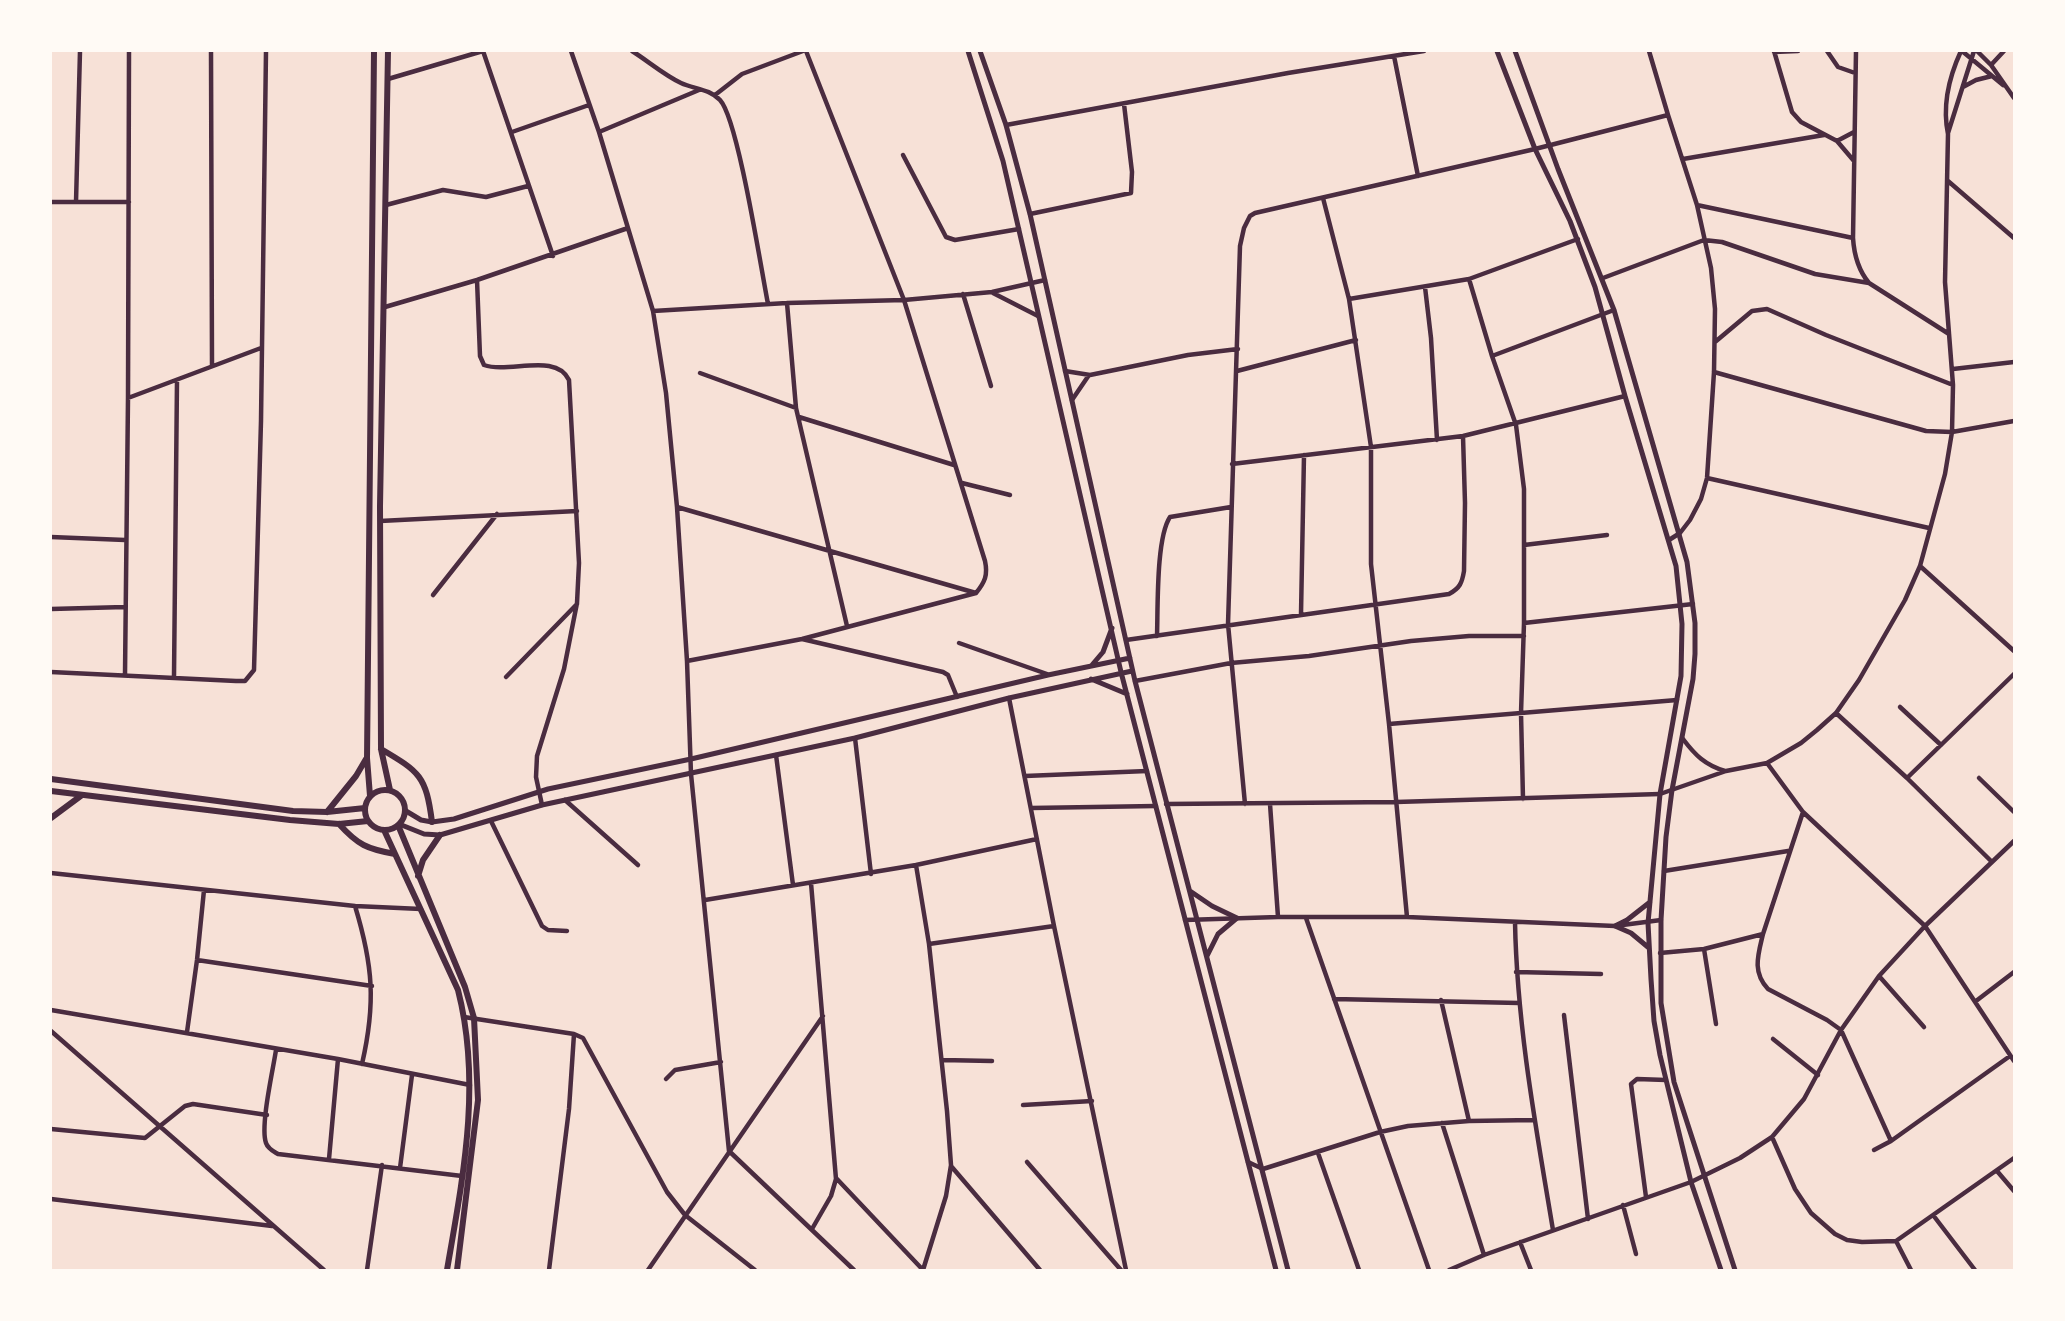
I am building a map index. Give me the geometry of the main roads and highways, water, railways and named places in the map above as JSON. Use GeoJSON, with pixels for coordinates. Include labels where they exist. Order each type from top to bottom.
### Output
{"type":"FeatureCollection","features":[{"type":"Feature","properties":{"kind":"main road"},"geometry":{"type":"LineString","coordinates":[[370,796],[383,789],[400,796],[406,811],[399,825],[384,830],[378,829],[368,821],[365,808],[370,796],[367,758],[368,506],[374,51]]}},
{"type":"Feature","properties":{"kind":"main road"},"geometry":{"type":"LineString","coordinates":[[388,51],[380,521],[381,749],[390,790]]}},
{"type":"Feature","properties":{"kind":"main road"},"geometry":{"type":"LineString","coordinates":[[368,506],[380,506]]}},
{"type":"Feature","properties":{"kind":"main road"},"geometry":{"type":"LineString","coordinates":[[381,749],[413,770],[423,782],[428,794],[432,822]]}},
{"type":"Feature","properties":{"kind":"main road"},"geometry":{"type":"LineString","coordinates":[[327,812],[367,758]]}},
{"type":"Feature","properties":{"kind":"main road"},"geometry":{"type":"LineString","coordinates":[[51,779],[293,811],[327,812],[365,808]]}},
{"type":"Feature","properties":{"kind":"main road"},"geometry":{"type":"LineString","coordinates":[[51,791],[339,824],[368,821]]}},
{"type":"Feature","properties":{"kind":"main road"},"geometry":{"type":"LineString","coordinates":[[51,818],[82,794]]}},
{"type":"Feature","properties":{"kind":"main road"},"geometry":{"type":"LineString","coordinates":[[339,824],[352,839],[367,849],[395,854]]}},
{"type":"Feature","properties":{"kind":"main road"},"geometry":{"type":"LineString","coordinates":[[399,825],[465,987],[474,1018],[478,1100],[457,1270]]}},
{"type":"Feature","properties":{"kind":"main road"},"geometry":{"type":"LineString","coordinates":[[384,830],[458,990],[464,1017],[471,1085],[467,1177],[447,1270]]}},
{"type":"Feature","properties":{"kind":"main road"},"geometry":{"type":"LineString","coordinates":[[418,876],[423,860],[440,835]]}}]}
